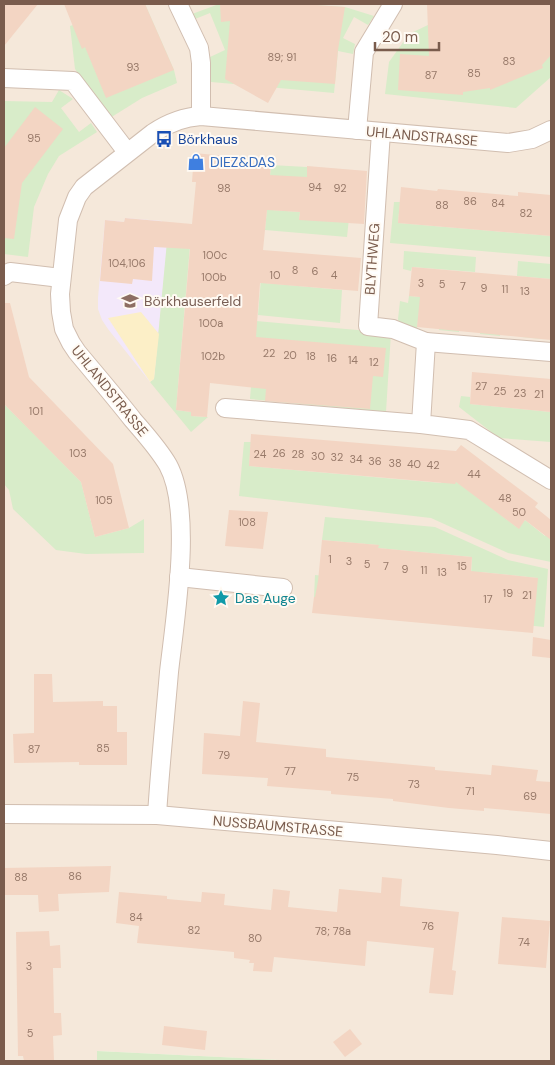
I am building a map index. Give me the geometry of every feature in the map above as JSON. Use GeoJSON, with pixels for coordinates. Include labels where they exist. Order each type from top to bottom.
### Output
{"type":"FeatureCollection","features":[{"type":"Feature","properties":{"kind":"street"},"geometry":{"type":"LineString","coordinates":[[178,4],[199,48],[201,63],[200,116]]}},
{"type":"Feature","properties":{"kind":"street"},"geometry":{"type":"LineString","coordinates":[[357,130],[364,52],[393,4]]}},
{"type":"Feature","properties":{"kind":"street"},"geometry":{"type":"LineString","coordinates":[[4,78],[72,81],[127,152]]}},
{"type":"Feature","properties":{"kind":"street","name":"UHLANDSTRASSE"},"geometry":{"type":"LineString","coordinates":[[157,815],[161,754],[179,577],[179,507],[172,475],[167,464],[70,343],[64,330],[61,312],[61,278],[68,220],[77,197],[84,187],[127,152],[164,126],[179,120],[200,116],[508,143],[532,139],[551,130]]}},
{"type":"Feature","properties":{"kind":"street","name":"BLYTHWEG"},"geometry":{"type":"LineString","coordinates":[[381,132],[368,326],[394,329],[426,342],[551,352]]}},
{"type":"Feature","properties":{"kind":"street"},"geometry":{"type":"LineString","coordinates":[[4,276],[10,272],[61,278]]}},
{"type":"Feature","properties":{"kind":"street"},"geometry":{"type":"LineString","coordinates":[[421,424],[426,342]]}},
{"type":"Feature","properties":{"kind":"street"},"geometry":{"type":"LineString","coordinates":[[225,408],[421,424],[469,430],[551,480]]}},
{"type":"Feature","properties":{"kind":"street"},"geometry":{"type":"LineString","coordinates":[[179,577],[283,588]]}},
{"type":"Feature","properties":{"kind":"street","name":"NUSSBAUMSTRASSE"},"geometry":{"type":"LineString","coordinates":[[4,814],[157,815],[551,851]]}},
{"type":"Feature","properties":{"kind":"shaded area"},"geometry":{"type":"Polygon","coordinates":[[[4,4],[551,4],[551,1061],[300,1061],[97,1051],[97,1061],[4,1061],[4,4]]]}},
{"type":"Feature","properties":{"kind":"shaded area","name":"Börkhauserfeld"},"geometry":{"type":"Polygon","coordinates":[[[125,218],[162,221],[160,247],[167,247],[154,379],[150,382],[108,329],[98,309],[105,220],[124,222],[125,218]]]}},
{"type":"Feature","properties":{"kind":"green space"},"geometry":{"type":"Polygon","coordinates":[[[139,4],[145,4],[174,70],[177,83],[142,98],[110,118],[75,69],[70,26],[73,25],[75,30],[139,4]]]}},
{"type":"Feature","properties":{"kind":"green space"},"geometry":{"type":"Polygon","coordinates":[[[219,4],[280,4],[281,20],[293,21],[295,4],[345,7],[374,16],[368,25],[354,17],[343,38],[355,44],[353,54],[338,51],[334,93],[211,82],[210,57],[225,50],[210,13],[195,19],[192,14],[219,4]]]}},
{"type":"Feature","properties":{"kind":"green space"},"geometry":{"type":"Polygon","coordinates":[[[516,14],[551,49],[551,77],[516,108],[385,94],[389,62],[409,34],[428,25],[516,14]]]}},
{"type":"Feature","properties":{"kind":"green space"},"geometry":{"type":"Polygon","coordinates":[[[59,90],[73,99],[61,108],[79,132],[91,123],[97,132],[59,156],[48,174],[34,207],[28,257],[4,254],[4,101],[52,102],[59,90]]]}},
{"type":"Feature","properties":{"kind":"green space"},"geometry":{"type":"Polygon","coordinates":[[[271,165],[307,167],[307,177],[272,210],[300,212],[299,220],[349,218],[347,237],[265,230],[271,165]]]}},
{"type":"Feature","properties":{"kind":"green space"},"geometry":{"type":"Polygon","coordinates":[[[394,202],[400,202],[398,223],[551,236],[551,257],[390,243],[394,202]]]}},
{"type":"Feature","properties":{"kind":"green space"},"geometry":{"type":"Polygon","coordinates":[[[168,231],[191,234],[176,410],[191,412],[191,416],[208,417],[191,432],[150,382],[154,379],[168,231]]]}},
{"type":"Feature","properties":{"kind":"green space"},"geometry":{"type":"Polygon","coordinates":[[[404,251],[476,257],[475,272],[412,267],[411,271],[403,269],[404,251]]]}},
{"type":"Feature","properties":{"kind":"green space"},"geometry":{"type":"Polygon","coordinates":[[[518,261],[551,264],[551,279],[517,276],[518,261]]]}},
{"type":"Feature","properties":{"kind":"green space"},"geometry":{"type":"Polygon","coordinates":[[[262,266],[265,283],[342,290],[340,323],[258,315],[262,266]]]}},
{"type":"Feature","properties":{"kind":"green space"},"geometry":{"type":"Polygon","coordinates":[[[409,296],[551,308],[551,323],[543,323],[542,339],[522,337],[523,321],[502,319],[500,336],[480,334],[481,318],[460,316],[459,332],[439,330],[439,314],[419,312],[417,328],[400,327],[398,319],[400,301],[408,303],[409,296]]]}},
{"type":"Feature","properties":{"kind":"green space"},"geometry":{"type":"Polygon","coordinates":[[[256,321],[391,333],[386,412],[250,399],[256,321]]]}},
{"type":"Feature","properties":{"kind":"green space"},"geometry":{"type":"Polygon","coordinates":[[[461,396],[470,397],[470,404],[551,412],[551,442],[499,438],[459,407],[461,396]]]}},
{"type":"Feature","properties":{"kind":"green space"},"geometry":{"type":"Polygon","coordinates":[[[4,404],[81,482],[95,537],[129,528],[144,519],[144,553],[86,554],[56,550],[13,509],[9,490],[4,484],[4,404]]]}},
{"type":"Feature","properties":{"kind":"green space"},"geometry":{"type":"Polygon","coordinates":[[[244,442],[251,442],[249,466],[441,483],[449,476],[518,528],[525,520],[545,536],[551,528],[551,562],[508,553],[431,518],[239,496],[244,442]]]}},
{"type":"Feature","properties":{"kind":"green space"},"geometry":{"type":"Polygon","coordinates":[[[325,517],[435,527],[508,560],[548,569],[544,627],[477,620],[314,597],[315,575],[375,581],[538,578],[481,572],[471,575],[472,557],[378,548],[378,545],[322,540],[325,517]]]}},
{"type":"Feature","properties":{"kind":"green space"},"geometry":{"type":"Polygon","coordinates":[[[97,1051],[300,1061],[97,1061],[97,1051]]]}},
{"type":"Feature","properties":{"kind":"sand"},"geometry":{"type":"Polygon","coordinates":[[[141,312],[159,334],[154,379],[150,382],[108,318],[141,312]]]}},
{"type":"Feature","properties":{"kind":"building"},"geometry":{"type":"Polygon","coordinates":[[[4,4],[38,4],[4,46],[4,4]]]}},
{"type":"Feature","properties":{"kind":"building"},"geometry":{"type":"Polygon","coordinates":[[[64,4],[145,4],[174,70],[106,98],[85,47],[82,49],[64,4]]]}},
{"type":"Feature","properties":{"kind":"building"},"geometry":{"type":"Polygon","coordinates":[[[220,4],[302,4],[345,7],[335,84],[281,80],[268,103],[225,79],[230,21],[221,22],[220,4]]]}},
{"type":"Feature","properties":{"kind":"building"},"geometry":{"type":"Polygon","coordinates":[[[427,4],[551,4],[551,55],[542,65],[543,68],[490,90],[490,88],[463,92],[463,95],[398,90],[400,54],[429,56],[427,4]]]}},
{"type":"Feature","properties":{"kind":"building"},"geometry":{"type":"Polygon","coordinates":[[[35,107],[63,129],[22,183],[14,239],[4,238],[4,148],[35,107]]]}},
{"type":"Feature","properties":{"kind":"building"},"geometry":{"type":"Polygon","coordinates":[[[194,153],[236,157],[236,162],[271,165],[270,175],[307,177],[307,166],[367,171],[364,224],[299,220],[300,212],[267,210],[263,250],[361,258],[358,291],[260,283],[256,337],[386,348],[383,377],[373,376],[370,409],[265,401],[266,389],[210,383],[207,417],[191,416],[191,412],[176,410],[190,249],[154,247],[152,281],[133,279],[132,284],[100,281],[105,220],[124,222],[125,218],[192,224],[196,182],[192,182],[194,153]]]}},
{"type":"Feature","properties":{"kind":"building"},"geometry":{"type":"Polygon","coordinates":[[[401,187],[518,196],[518,192],[551,195],[551,236],[398,223],[401,187]]]}},
{"type":"Feature","properties":{"kind":"building"},"geometry":{"type":"Polygon","coordinates":[[[412,267],[551,279],[551,340],[417,327],[420,297],[409,296],[412,267]]]}},
{"type":"Feature","properties":{"kind":"building"},"geometry":{"type":"Polygon","coordinates":[[[4,303],[10,303],[29,377],[113,464],[129,528],[95,537],[81,482],[4,404],[4,303]]]}},
{"type":"Feature","properties":{"kind":"building"},"geometry":{"type":"Polygon","coordinates":[[[472,372],[551,379],[551,412],[470,404],[472,372]]]}},
{"type":"Feature","properties":{"kind":"building"},"geometry":{"type":"Polygon","coordinates":[[[251,434],[456,451],[461,445],[538,503],[535,507],[551,520],[551,540],[525,520],[519,529],[456,482],[455,484],[249,466],[251,434]]]}},
{"type":"Feature","properties":{"kind":"building"},"geometry":{"type":"Polygon","coordinates":[[[229,510],[268,512],[263,549],[225,546],[229,510]]]}},
{"type":"Feature","properties":{"kind":"building"},"geometry":{"type":"Polygon","coordinates":[[[322,540],[379,545],[378,548],[472,557],[471,571],[538,578],[533,633],[312,613],[318,581],[322,540]]]}},
{"type":"Feature","properties":{"kind":"building"},"geometry":{"type":"Polygon","coordinates":[[[533,637],[551,640],[550,658],[532,656],[533,637]]]}},
{"type":"Feature","properties":{"kind":"building"},"geometry":{"type":"Polygon","coordinates":[[[34,674],[52,674],[53,702],[103,701],[103,706],[117,706],[117,732],[127,732],[127,765],[79,765],[79,762],[14,763],[13,734],[34,733],[34,674]]]}},
{"type":"Feature","properties":{"kind":"building"},"geometry":{"type":"Polygon","coordinates":[[[243,701],[260,703],[256,742],[326,749],[326,757],[435,767],[435,770],[491,775],[492,765],[538,770],[536,781],[551,782],[551,814],[484,808],[484,811],[449,808],[393,801],[393,799],[331,794],[331,791],[267,786],[268,778],[202,774],[204,733],[240,736],[243,701]]]}},
{"type":"Feature","properties":{"kind":"building"},"geometry":{"type":"Polygon","coordinates":[[[111,866],[109,892],[58,894],[59,911],[39,912],[38,895],[4,895],[4,868],[111,866]]]}},
{"type":"Feature","properties":{"kind":"building"},"geometry":{"type":"Polygon","coordinates":[[[382,877],[402,879],[400,906],[459,912],[452,970],[456,971],[453,995],[429,993],[434,948],[367,941],[365,966],[274,957],[272,972],[253,971],[254,963],[249,963],[250,960],[234,958],[234,952],[137,943],[139,926],[116,923],[119,892],[167,896],[167,899],[201,902],[202,892],[225,894],[224,905],[271,910],[273,889],[290,891],[288,907],[337,912],[339,889],[381,893],[382,877]]]}},
{"type":"Feature","properties":{"kind":"building"},"geometry":{"type":"Polygon","coordinates":[[[502,917],[550,921],[546,968],[498,964],[502,917]]]}},
{"type":"Feature","properties":{"kind":"building"},"geometry":{"type":"Polygon","coordinates":[[[49,931],[50,946],[60,945],[61,968],[53,968],[54,1013],[61,1013],[62,1035],[53,1036],[54,1061],[24,1061],[23,1056],[18,1056],[16,932],[49,931]]]}},
{"type":"Feature","properties":{"kind":"building"},"geometry":{"type":"Polygon","coordinates":[[[164,1026],[207,1031],[205,1050],[162,1045],[164,1026]]]}},
{"type":"Feature","properties":{"kind":"building"},"geometry":{"type":"Polygon","coordinates":[[[350,1029],[362,1044],[345,1057],[333,1042],[350,1029]]]}},
{"type":"Feature","properties":{"kind":"place","name":"Börkhaus"},"geometry":{"type":"Point","coordinates":[164,139]}},
{"type":"Feature","properties":{"kind":"place","name":"DIEZ&DAS"},"geometry":{"type":"Point","coordinates":[196,162]}},
{"type":"Feature","properties":{"kind":"place","name":"Börkhauserfeld"},"geometry":{"type":"Point","coordinates":[130,301]}},
{"type":"Feature","properties":{"kind":"place","name":"Das Auge"},"geometry":{"type":"Point","coordinates":[221,598]}}]}
